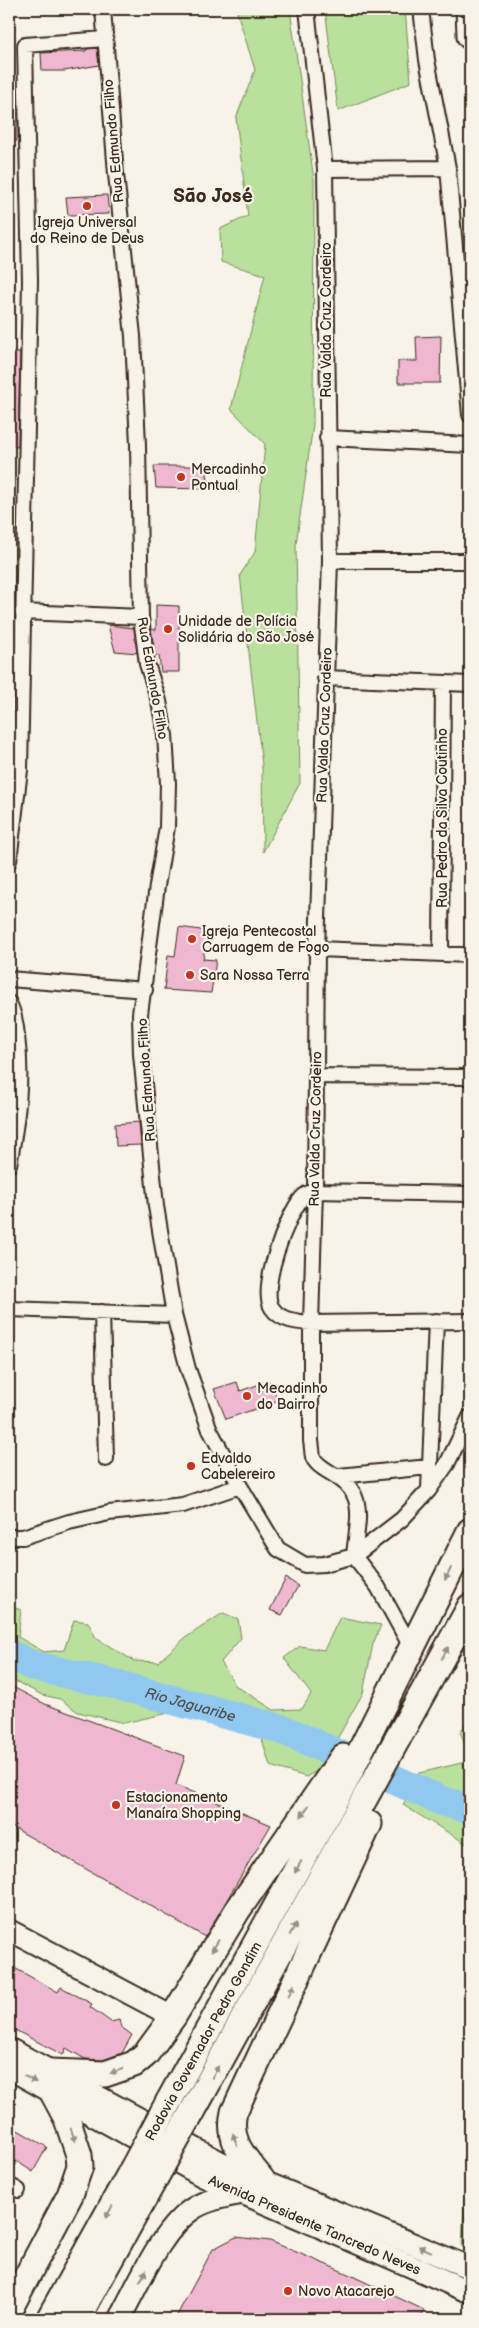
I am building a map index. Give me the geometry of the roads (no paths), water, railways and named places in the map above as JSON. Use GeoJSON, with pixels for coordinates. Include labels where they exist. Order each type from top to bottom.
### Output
{"type":"FeatureCollection","features":[{"type":"Feature","properties":{"kind":"highway"},"geometry":{"type":"LineString","coordinates":[[469,9],[470,36]]}},
{"type":"Feature","properties":{"kind":"highway"},"geometry":{"type":"LineString","coordinates":[[9,2310],[70,2195],[80,2166],[79,2155],[67,2119],[51,2082],[105,2074],[134,2064],[156,2042],[237,1910],[345,1770],[394,1680],[470,1530]]}},
{"type":"Feature","properties":{"kind":"highway"},"geometry":{"type":"LineString","coordinates":[[262,2180],[238,2150],[233,2139],[231,2126],[234,2112],[376,1794],[427,1686],[470,1607]]}},
{"type":"Feature","properties":{"kind":"highway","name":"Rodovia Governador Pedro Gondim"},"geometry":{"type":"LineString","coordinates":[[49,2319],[143,2176],[191,2114],[376,1794],[381,1769],[408,1729]]}},
{"type":"Feature","properties":{"kind":"highway","name":"Rodovia Governador Pedro Gondim"},"geometry":{"type":"LineString","coordinates":[[76,2319],[143,2176],[169,2101],[345,1770]]}},
{"type":"Feature","properties":{"kind":"main road"},"geometry":{"type":"LineString","coordinates":[[9,2049],[51,2082],[166,2146]]}},
{"type":"Feature","properties":{"kind":"main road"},"geometry":{"type":"LineString","coordinates":[[9,2068],[51,2082]]}},
{"type":"Feature","properties":{"kind":"main road","name":"Avenida Presidente Tancredo Neves"},"geometry":{"type":"LineString","coordinates":[[166,2146],[262,2180],[470,2268]]}},
{"type":"Feature","properties":{"kind":"main road","name":"Avenida Presidente Tancredo Neves"},"geometry":{"type":"LineString","coordinates":[[166,2146],[238,2194],[470,2292]]}},
{"type":"Feature","properties":{"kind":"main road"},"geometry":{"type":"LineString","coordinates":[[119,2319],[153,2257],[178,2221],[194,2208],[209,2201],[238,2194]]}},
{"type":"Feature","properties":{"kind":"street","name":"Rua Edmundo Filho"},"geometry":{"type":"LineString","coordinates":[[102,9],[133,336],[138,445],[141,617],[148,664],[159,701],[165,735],[168,783],[167,827],[157,886],[145,990],[140,1014],[141,1054],[156,1206],[174,1315],[188,1369],[210,1430],[240,1486],[273,1542],[286,1556],[305,1565],[354,1556]]}},
{"type":"Feature","properties":{"kind":"street","name":"Rua Valda Cruz Cordeiro"},"geometry":{"type":"LineString","coordinates":[[307,9],[325,169],[330,561],[317,949],[317,1076],[311,1323],[311,1441],[313,1456],[316,1462],[339,1476]]}},
{"type":"Feature","properties":{"kind":"street"},"geometry":{"type":"LineString","coordinates":[[421,9],[427,60],[448,168],[470,415]]}},
{"type":"Feature","properties":{"kind":"street"},"geometry":{"type":"LineString","coordinates":[[9,861],[20,770],[30,281],[25,45],[105,39]]}},
{"type":"Feature","properties":{"kind":"street"},"geometry":{"type":"LineString","coordinates":[[325,169],[448,168]]}},
{"type":"Feature","properties":{"kind":"street"},"geometry":{"type":"LineString","coordinates":[[327,438],[470,445]]}},
{"type":"Feature","properties":{"kind":"street"},"geometry":{"type":"LineString","coordinates":[[330,561],[470,561]]}},
{"type":"Feature","properties":{"kind":"street"},"geometry":{"type":"LineString","coordinates":[[22,612],[141,617]]}},
{"type":"Feature","properties":{"kind":"street"},"geometry":{"type":"LineString","coordinates":[[325,678],[470,684]]}},
{"type":"Feature","properties":{"kind":"street","name":"Rua Pedro da Silva Coutinho"},"geometry":{"type":"LineString","coordinates":[[442,954],[443,683]]}},
{"type":"Feature","properties":{"kind":"street"},"geometry":{"type":"LineString","coordinates":[[317,949],[470,955]]}},
{"type":"Feature","properties":{"kind":"street"},"geometry":{"type":"LineString","coordinates":[[9,979],[145,990]]}},
{"type":"Feature","properties":{"kind":"street"},"geometry":{"type":"LineString","coordinates":[[9,1003],[15,1019],[21,1076],[18,1114],[9,1165]]}},
{"type":"Feature","properties":{"kind":"street"},"geometry":{"type":"LineString","coordinates":[[317,1076],[470,1077]]}},
{"type":"Feature","properties":{"kind":"street"},"geometry":{"type":"LineString","coordinates":[[470,1194],[315,1191],[302,1198],[289,1219],[278,1251],[268,1294],[272,1308],[280,1316],[291,1321],[311,1323],[470,1321]]}},
{"type":"Feature","properties":{"kind":"street"},"geometry":{"type":"LineString","coordinates":[[9,1308],[174,1315]]}},
{"type":"Feature","properties":{"kind":"street"},"geometry":{"type":"LineString","coordinates":[[102,1312],[106,1459]]}},
{"type":"Feature","properties":{"kind":"street"},"geometry":{"type":"LineString","coordinates":[[429,1490],[436,1320]]}},
{"type":"Feature","properties":{"kind":"street"},"geometry":{"type":"LineString","coordinates":[[354,1556],[390,1530],[429,1490],[447,1464],[470,1417]]}},
{"type":"Feature","properties":{"kind":"street"},"geometry":{"type":"LineString","coordinates":[[339,1476],[429,1467]]}},
{"type":"Feature","properties":{"kind":"street"},"geometry":{"type":"LineString","coordinates":[[339,1476],[352,1490],[357,1502],[354,1556],[383,1596],[411,1646]]}},
{"type":"Feature","properties":{"kind":"street"},"geometry":{"type":"LineString","coordinates":[[9,1537],[23,1537],[69,1522],[109,1513],[183,1505],[240,1486]]}},
{"type":"Feature","properties":{"kind":"street"},"geometry":{"type":"LineString","coordinates":[[9,1930],[173,2017]]}},
{"type":"Feature","properties":{"kind":"waterway","name":"Rio Jaguaribe"},"geometry":{"type":"LineString","coordinates":[[9,1654],[33,1666],[114,1684],[284,1730],[442,1801],[470,1809]]}},
{"type":"Feature","properties":{"kind":"place","name":"Igreja Universal do Reino de Deus"},"geometry":{"type":"Point","coordinates":[87,206]}},
{"type":"Feature","properties":{"kind":"place","name":"Mercadinho Pontual"},"geometry":{"type":"Point","coordinates":[181,477]}},
{"type":"Feature","properties":{"kind":"place","name":"Unidade de Polícia Solidária do São José"},"geometry":{"type":"Point","coordinates":[168,629]}},
{"type":"Feature","properties":{"kind":"place","name":"Igreja Pentecostal Carruagem de Fogo"},"geometry":{"type":"Point","coordinates":[192,939]}},
{"type":"Feature","properties":{"kind":"place","name":"Sara Nossa Terra"},"geometry":{"type":"Point","coordinates":[190,975]}},
{"type":"Feature","properties":{"kind":"place","name":"Mecadinho do Bairro"},"geometry":{"type":"Point","coordinates":[247,1396]}},
{"type":"Feature","properties":{"kind":"place","name":"Edvaldo Cabelereiro"},"geometry":{"type":"Point","coordinates":[191,1466]}},
{"type":"Feature","properties":{"kind":"place","name":"Estacionamento Manaíra Shopping"},"geometry":{"type":"Point","coordinates":[116,1805]}},
{"type":"Feature","properties":{"kind":"place","name":"Novo Atacarejo"},"geometry":{"type":"Point","coordinates":[288,2291]}},
{"type":"Feature","properties":{"kind":"district","name":"São José"},"geometry":{"type":"Point","coordinates":[213,195]}}]}
